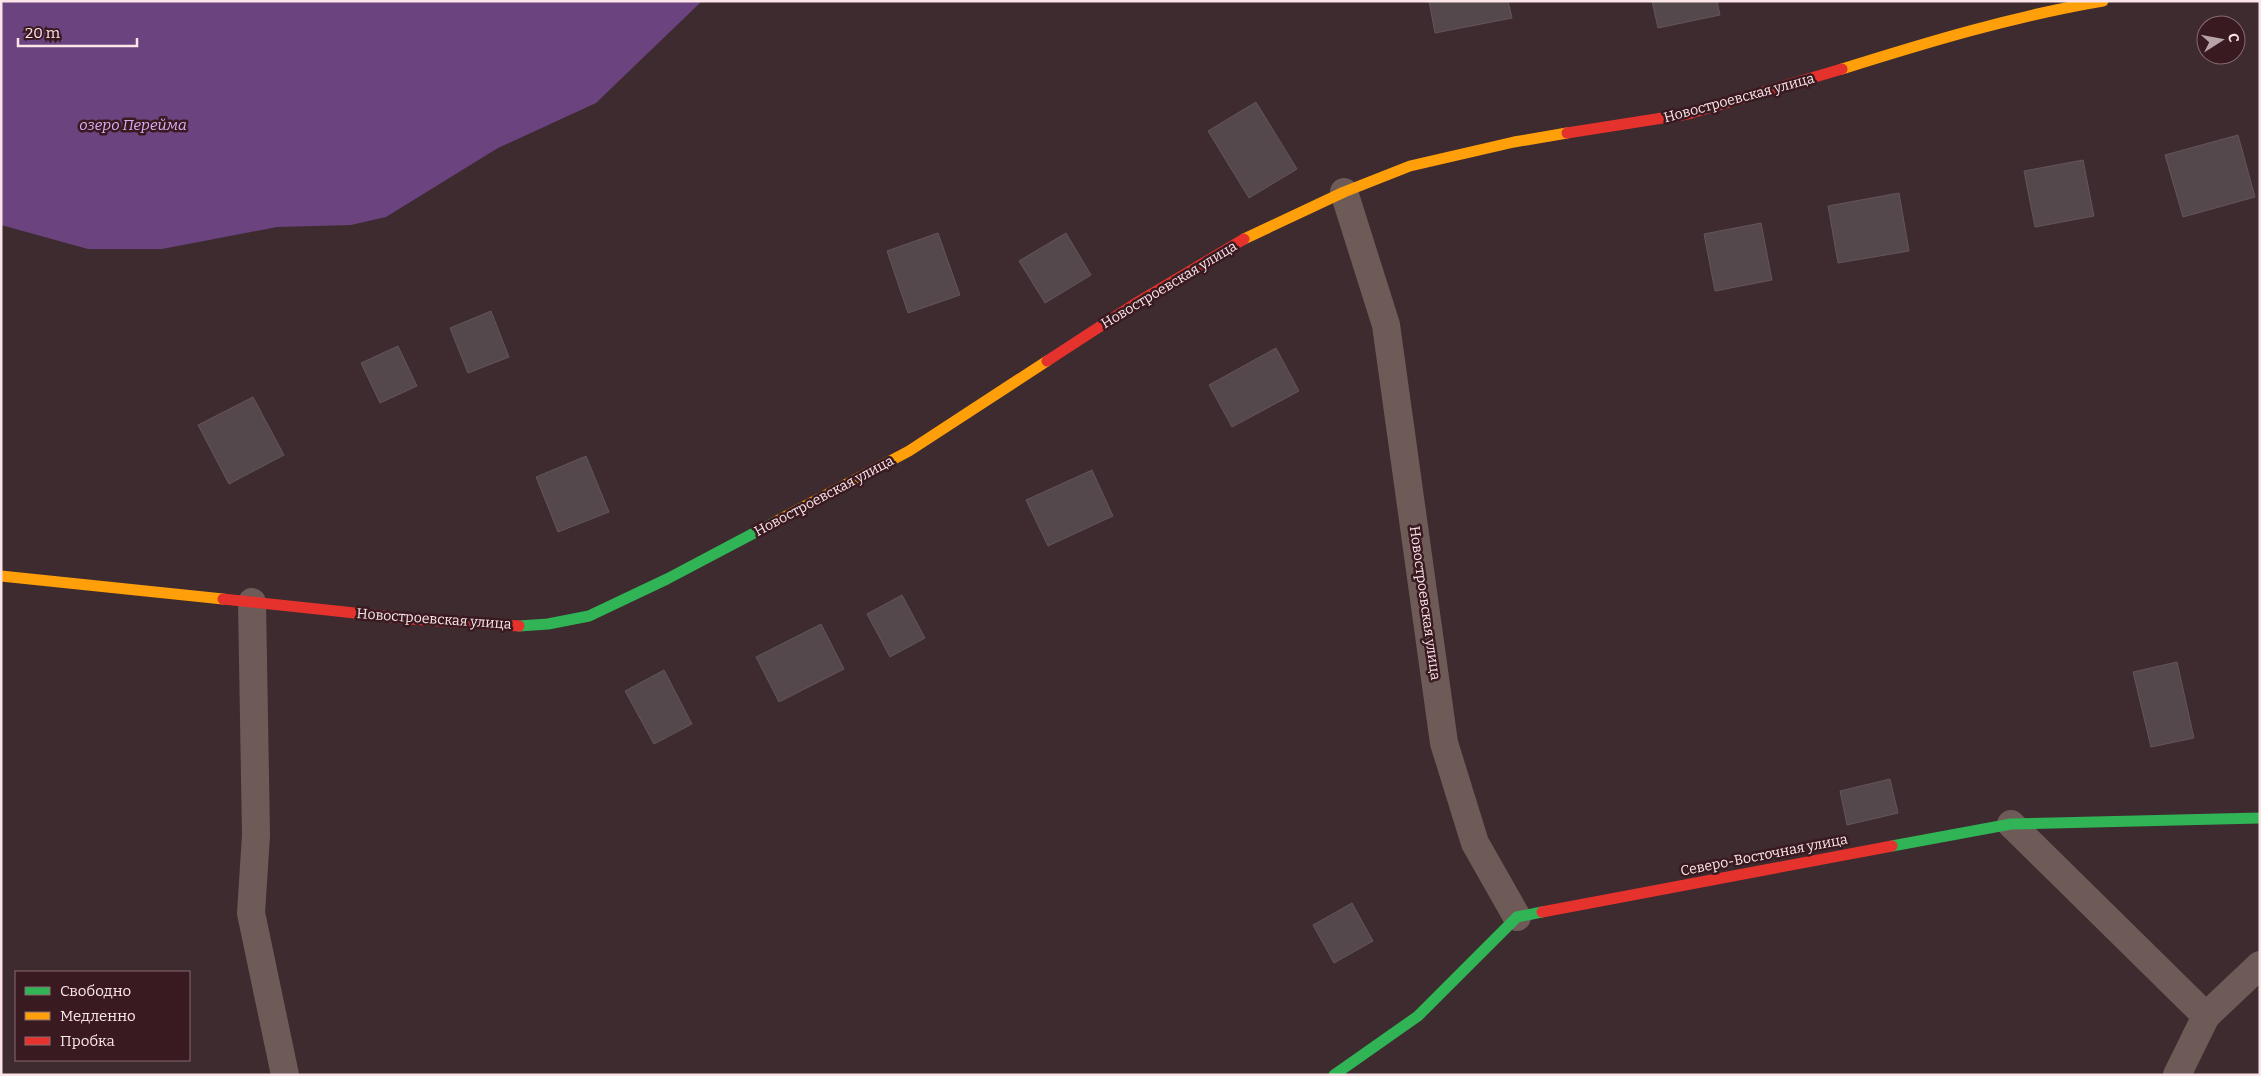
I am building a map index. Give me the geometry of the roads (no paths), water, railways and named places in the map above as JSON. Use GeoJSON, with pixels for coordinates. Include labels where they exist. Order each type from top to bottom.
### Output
{"type":"FeatureCollection","features":[{"type":"Feature","properties":{"kind":"street","name":"Новостроевская улица"},"geometry":{"type":"LineString","coordinates":[[1,576],[411,619],[515,626],[548,624],[589,616],[667,579],[909,451],[1133,304],[1255,233],[1344,192],[1410,166],[1514,142],[1688,114],[1815,78],[1950,35],[2054,10],[2103,1]]}},
{"type":"Feature","properties":{"kind":"street","name":"Новостроевская улица"},"geometry":{"type":"LineString","coordinates":[[1344,192],[1386,325],[1444,743],[1475,842],[1518,916]]}},
{"type":"Feature","properties":{"kind":"street"},"geometry":{"type":"LineString","coordinates":[[252,602],[256,835],[251,913],[285,1075]]}},
{"type":"Feature","properties":{"kind":"street","name":"Северо-Восточная улица"},"geometry":{"type":"LineString","coordinates":[[1518,916],[2011,824],[2260,818]]}},
{"type":"Feature","properties":{"kind":"street"},"geometry":{"type":"LineString","coordinates":[[2011,824],[2206,1016]]}},
{"type":"Feature","properties":{"kind":"street"},"geometry":{"type":"LineString","coordinates":[[1334,1075],[1418,1016],[1518,916]]}},
{"type":"Feature","properties":{"kind":"street"},"geometry":{"type":"LineString","coordinates":[[2177,1075],[2206,1016],[2260,965]]}},
{"type":"Feature","properties":{"kind":"water","name":"озеро Перейма"},"geometry":{"type":"Polygon","coordinates":[[[1,1],[702,1],[596,103],[498,148],[386,217],[351,225],[277,227],[162,249],[88,249],[1,225],[1,1]]]}}]}
